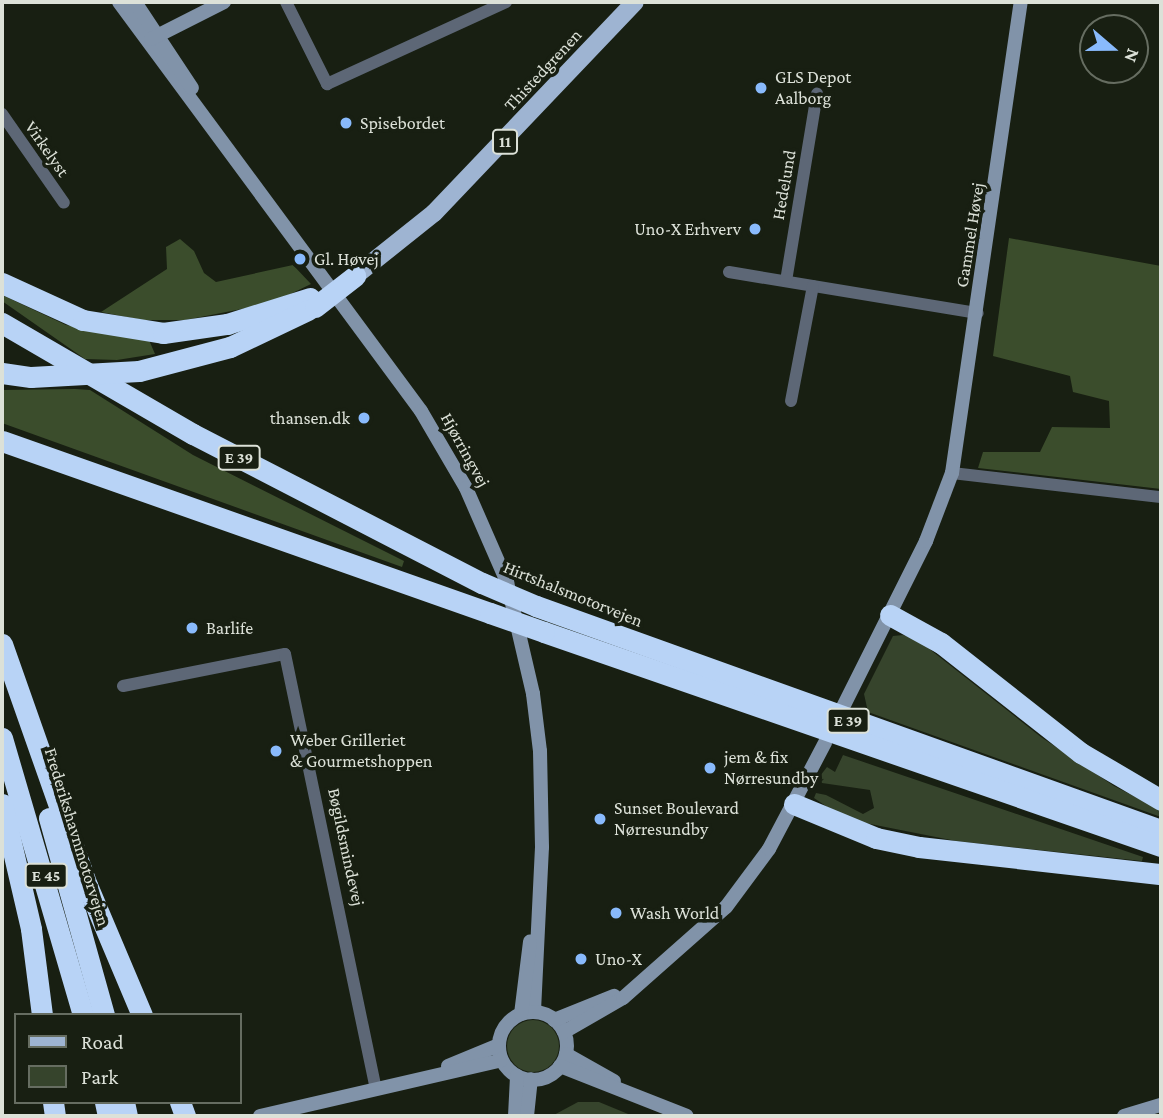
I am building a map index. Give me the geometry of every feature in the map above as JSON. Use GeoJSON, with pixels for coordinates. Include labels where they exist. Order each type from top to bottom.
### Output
{"type":"FeatureCollection","features":[{"type":"Feature","properties":{"kind":"highway","name":"11"},"geometry":{"type":"LineString","coordinates":[[2,373],[31,377],[139,371],[230,347],[359,273]]}},
{"type":"Feature","properties":{"kind":"highway","name":"11"},"geometry":{"type":"LineString","coordinates":[[2,283],[82,320],[163,333],[227,324],[312,302]]}},
{"type":"Feature","properties":{"kind":"highway","name":"Hirtshalsmotorvejen"},"geometry":{"type":"LineString","coordinates":[[2,323],[193,434],[482,583],[536,606],[1161,830]]}},
{"type":"Feature","properties":{"kind":"highway","name":"E 39"},"geometry":{"type":"LineString","coordinates":[[2,441],[1161,846]]}},
{"type":"Feature","properties":{"kind":"highway"},"geometry":{"type":"LineString","coordinates":[[890,615],[941,643],[1081,753],[1161,800]]}},
{"type":"Feature","properties":{"kind":"highway"},"geometry":{"type":"LineString","coordinates":[[2,644],[87,884],[141,1013]]}},
{"type":"Feature","properties":{"kind":"highway","name":"Frederikshavnmotorvejen"},"geometry":{"type":"LineString","coordinates":[[2,673],[47,811],[103,1013]]}},
{"type":"Feature","properties":{"kind":"highway","name":"E 45"},"geometry":{"type":"LineString","coordinates":[[2,738],[82,1013]]}},
{"type":"Feature","properties":{"kind":"highway"},"geometry":{"type":"LineString","coordinates":[[2,804],[31,929],[42,1013]]}},
{"type":"Feature","properties":{"kind":"highway"},"geometry":{"type":"LineString","coordinates":[[794,804],[876,838],[919,847],[1161,874]]}},
{"type":"Feature","properties":{"kind":"main road","name":"Hjørringvej"},"geometry":{"type":"LineString","coordinates":[[119,2],[153,37]]}},
{"type":"Feature","properties":{"kind":"main road","name":"Hjørringvej"},"geometry":{"type":"LineString","coordinates":[[135,2],[153,37],[199,106],[421,411],[484,528],[516,610],[533,694],[542,782],[541,875],[527,1013]]}},
{"type":"Feature","properties":{"kind":"main road"},"geometry":{"type":"LineString","coordinates":[[153,37],[224,2]]}},
{"type":"Feature","properties":{"kind":"main road","name":"Thistedgrenen"},"geometry":{"type":"LineString","coordinates":[[359,273],[434,213],[635,2]]}},
{"type":"Feature","properties":{"kind":"main road","name":"Gammel Høvej"},"geometry":{"type":"LineString","coordinates":[[843,707],[935,521],[952,473],[978,313],[1021,2]]}},
{"type":"Feature","properties":{"kind":"main road"},"geometry":{"type":"LineString","coordinates":[[564,1032],[632,989],[726,907],[761,863],[825,743]]}},
{"type":"Feature","properties":{"kind":"main road"},"geometry":{"type":"LineString","coordinates":[[554,1020],[632,989]]}},
{"type":"Feature","properties":{"kind":"main road"},"geometry":{"type":"LineString","coordinates":[[500,1052],[505,1026],[527,1013],[554,1020],[564,1032],[562,1060],[547,1076],[524,1078]]}},
{"type":"Feature","properties":{"kind":"main road"},"geometry":{"type":"LineString","coordinates":[[260,1116],[422,1077],[500,1052]]}},
{"type":"Feature","properties":{"kind":"main road"},"geometry":{"type":"LineString","coordinates":[[500,1052],[524,1078],[527,1116]]}},
{"type":"Feature","properties":{"kind":"main road"},"geometry":{"type":"LineString","coordinates":[[562,1060],[645,1100],[687,1116]]}},
{"type":"Feature","properties":{"kind":"main road"},"geometry":{"type":"LineString","coordinates":[[515,1116],[524,1078]]}},
{"type":"Feature","properties":{"kind":"main road"},"geometry":{"type":"LineString","coordinates":[[1124,1116],[1161,1105]]}},
{"type":"Feature","properties":{"kind":"street"},"geometry":{"type":"LineString","coordinates":[[286,2],[327,84],[506,2]]}},
{"type":"Feature","properties":{"kind":"street","name":"Hedelund"},"geometry":{"type":"LineString","coordinates":[[786,281],[817,94]]}},
{"type":"Feature","properties":{"kind":"street","name":"Virkelyst"},"geometry":{"type":"LineString","coordinates":[[2,114],[64,203]]}},
{"type":"Feature","properties":{"kind":"street"},"geometry":{"type":"LineString","coordinates":[[729,272],[978,313]]}},
{"type":"Feature","properties":{"kind":"street"},"geometry":{"type":"LineString","coordinates":[[791,401],[813,286]]}},
{"type":"Feature","properties":{"kind":"street"},"geometry":{"type":"LineString","coordinates":[[952,473],[1161,497]]}},
{"type":"Feature","properties":{"kind":"street","name":"Bøgildsmindevej"},"geometry":{"type":"LineString","coordinates":[[123,686],[285,654],[376,1088]]}},
{"type":"Feature","properties":{"kind":"green space"},"geometry":{"type":"Polygon","coordinates":[[[1009,238],[1161,266],[1161,489],[978,468],[983,452],[1040,452],[1052,427],[1110,428],[1109,401],[1073,392],[1070,376],[993,356],[1009,238]]]}},
{"type":"Feature","properties":{"kind":"green space"},"geometry":{"type":"Polygon","coordinates":[[[180,239],[194,251],[204,273],[216,282],[293,265],[311,284],[272,303],[185,320],[142,320],[101,312],[167,269],[166,247],[180,239]]]}},
{"type":"Feature","properties":{"kind":"green space"},"geometry":{"type":"Polygon","coordinates":[[[2,295],[66,325],[149,340],[155,354],[117,360],[85,359],[2,301],[2,295]]]}},
{"type":"Feature","properties":{"kind":"green space"},"geometry":{"type":"Polygon","coordinates":[[[2,390],[90,390],[193,455],[404,561],[402,567],[2,423],[2,390]]]}},
{"type":"Feature","properties":{"kind":"green space"},"geometry":{"type":"Polygon","coordinates":[[[903,635],[918,640],[1041,737],[1114,786],[1161,810],[1161,817],[868,712],[864,694],[893,636],[903,635]]]}},
{"type":"Feature","properties":{"kind":"green space"},"geometry":{"type":"Polygon","coordinates":[[[843,755],[1143,857],[1142,861],[956,841],[845,819],[814,798],[816,793],[826,795],[863,814],[874,808],[870,790],[822,783],[820,776],[827,767],[835,772],[843,755]]]}},
{"type":"Feature","properties":{"kind":"green space"},"geometry":{"type":"Polygon","coordinates":[[[533,1020],[552,1027],[559,1046],[552,1065],[533,1072],[514,1065],[507,1046],[514,1027],[533,1020]]]}},
{"type":"Feature","properties":{"kind":"green space"},"geometry":{"type":"Polygon","coordinates":[[[578,1102],[599,1102],[633,1116],[552,1116],[578,1102]]]}},
{"type":"Feature","properties":{"kind":"place","name":"GLS Depot Aalborg"},"geometry":{"type":"Point","coordinates":[761,88]}},
{"type":"Feature","properties":{"kind":"place","name":"Spisebordet"},"geometry":{"type":"Point","coordinates":[346,123]}},
{"type":"Feature","properties":{"kind":"place","name":"Uno-X Erhverv"},"geometry":{"type":"Point","coordinates":[755,229]}},
{"type":"Feature","properties":{"kind":"place","name":"Gl. Høvej"},"geometry":{"type":"Point","coordinates":[300,259]}},
{"type":"Feature","properties":{"kind":"place","name":"thansen.dk"},"geometry":{"type":"Point","coordinates":[364,418]}},
{"type":"Feature","properties":{"kind":"place","name":"Barlife"},"geometry":{"type":"Point","coordinates":[192,628]}},
{"type":"Feature","properties":{"kind":"place","name":"Weber Grilleriet & Gourmetshoppen"},"geometry":{"type":"Point","coordinates":[276,751]}},
{"type":"Feature","properties":{"kind":"place","name":"jem & fix Nørresundby"},"geometry":{"type":"Point","coordinates":[710,768]}},
{"type":"Feature","properties":{"kind":"place","name":"Sunset Boulevard Nørresundby"},"geometry":{"type":"Point","coordinates":[600,819]}},
{"type":"Feature","properties":{"kind":"place","name":"Wash World"},"geometry":{"type":"Point","coordinates":[616,913]}},
{"type":"Feature","properties":{"kind":"place","name":"Uno-X"},"geometry":{"type":"Point","coordinates":[581,959]}}]}
